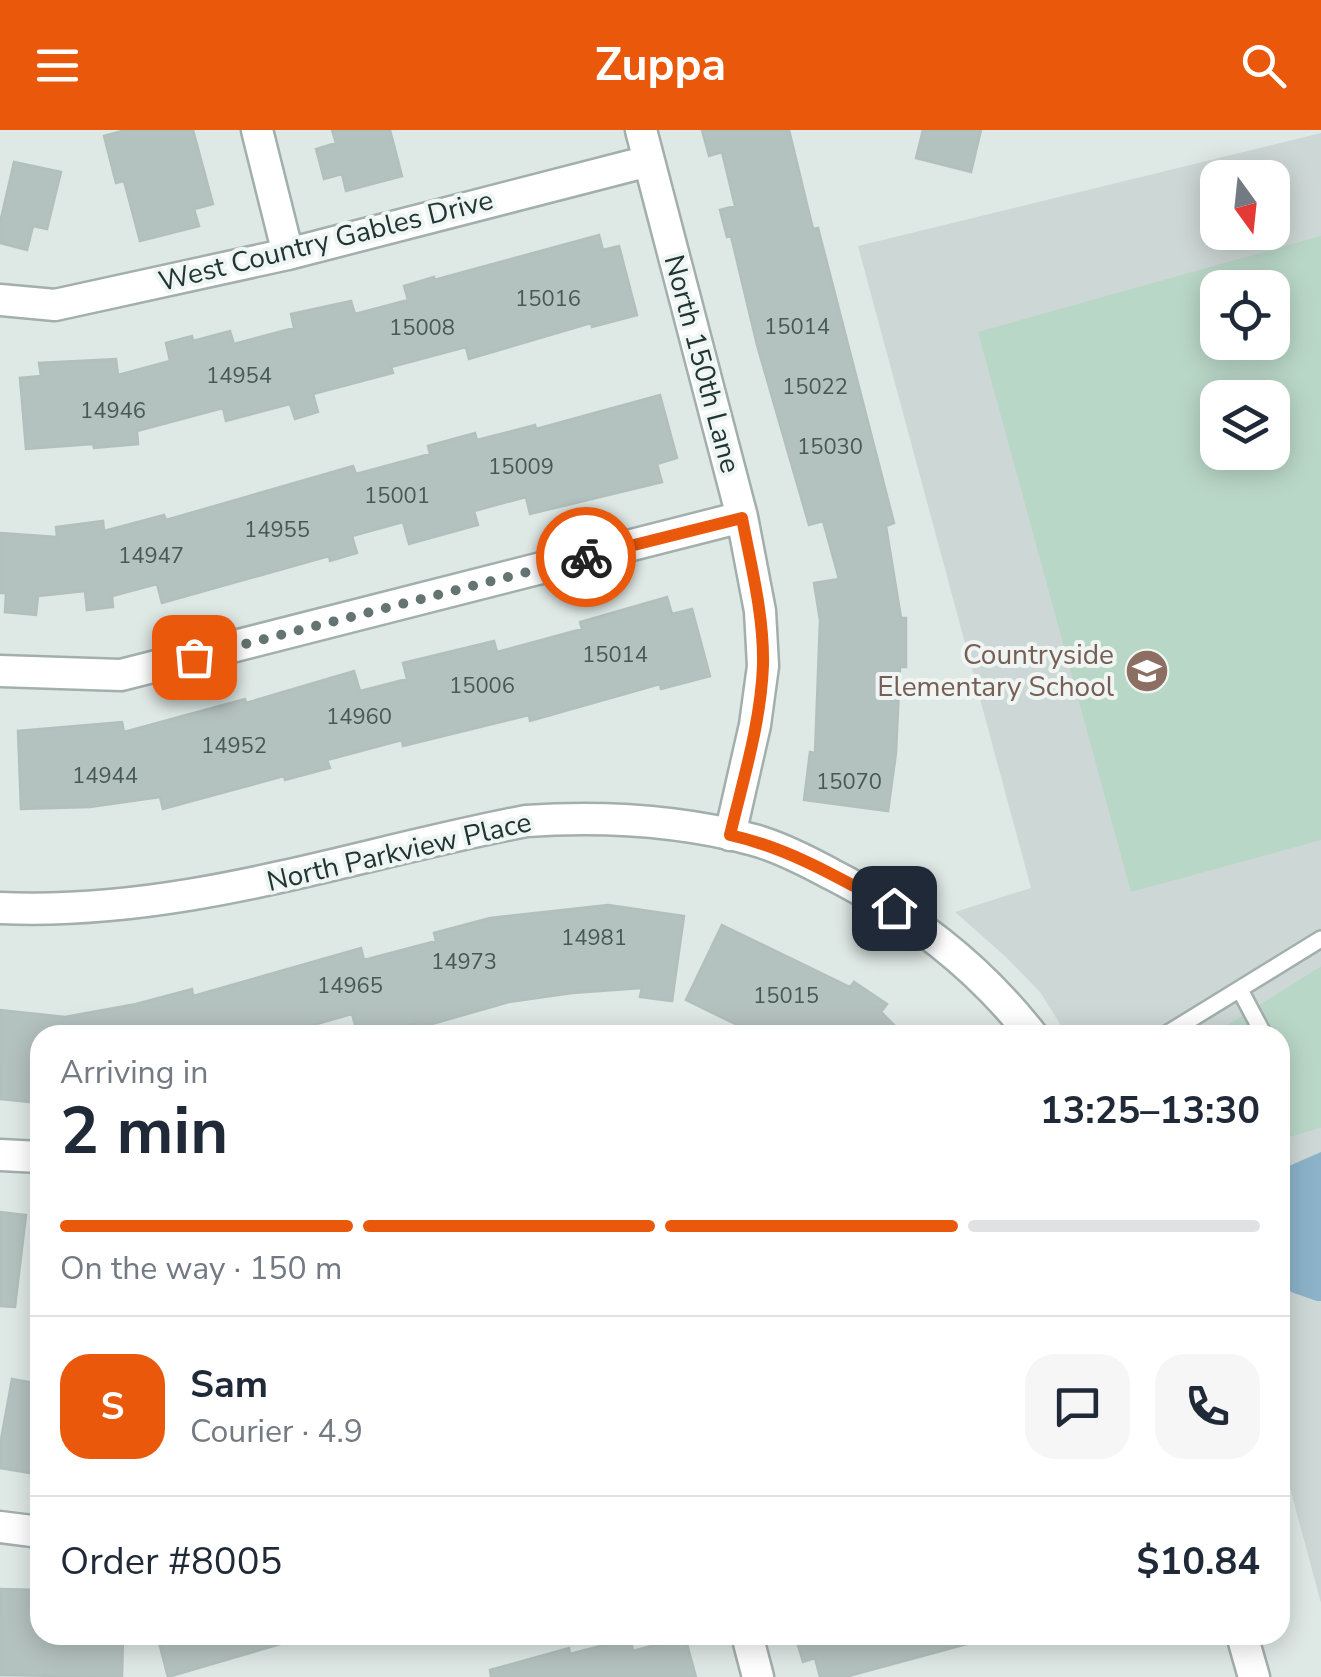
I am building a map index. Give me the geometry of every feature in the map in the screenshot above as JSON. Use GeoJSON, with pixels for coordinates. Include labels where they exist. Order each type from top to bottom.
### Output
{"type":"FeatureCollection","features":[{"type":"Feature","properties":{"kind":"street"},"geometry":{"type":"LineString","coordinates":[[256,130],[288,254]]}},
{"type":"Feature","properties":{"kind":"street","name":"North 150th Lane"},"geometry":{"type":"LineString","coordinates":[[640,130],[742,518],[760,611],[763,666],[749,756],[730,835]]}},
{"type":"Feature","properties":{"kind":"street","name":"West Country Gables Drive"},"geometry":{"type":"LineString","coordinates":[[0,300],[55,304],[288,254],[649,161]]}},
{"type":"Feature","properties":{"kind":"street"},"geometry":{"type":"LineString","coordinates":[[0,671],[121,676],[742,518]]}},
{"type":"Feature","properties":{"kind":"street","name":"North Parkview Place"},"geometry":{"type":"LineString","coordinates":[[0,908],[98,908],[196,896],[526,821],[565,818],[661,822],[758,841],[810,863],[894,908],[940,939],[972,967],[1023,1025]]}},
{"type":"Feature","properties":{"kind":"street"},"geometry":{"type":"LineString","coordinates":[[0,1155],[30,1156]]}},
{"type":"Feature","properties":{"kind":"street"},"geometry":{"type":"LineString","coordinates":[[0,1527],[30,1531]]}},
{"type":"Feature","properties":{"kind":"street"},"geometry":{"type":"LineString","coordinates":[[750,1645],[758,1677]]}},
{"type":"Feature","properties":{"kind":"street"},"geometry":{"type":"LineString","coordinates":[[1245,1645],[1254,1677]]}},
{"type":"Feature","properties":{"kind":"lane"},"geometry":{"type":"LineString","coordinates":[[1182,1025],[1321,939]]}},
{"type":"Feature","properties":{"kind":"lane"},"geometry":{"type":"LineString","coordinates":[[1240,990],[1259,1025]]}},
{"type":"Feature","properties":{"kind":"shaded area","name":"Countryside Elementary School"},"geometry":{"type":"Polygon","coordinates":[[[1321,133],[1321,966],[1227,1025],[1061,1025],[1040,992],[955,912],[1031,888],[858,246],[1200,163],[1200,250],[1290,250],[1290,160],[1210,160],[1321,133]]]}},
{"type":"Feature","properties":{"kind":"shaded area"},"geometry":{"type":"Polygon","coordinates":[[[1321,1128],[1321,1603],[1290,1488],[1290,1137],[1321,1128]]]}},
{"type":"Feature","properties":{"kind":"green space"},"geometry":{"type":"Polygon","coordinates":[[[1321,236],[1321,840],[1131,892],[978,332],[1271,250],[1290,250],[1290,245],[1321,236]]]}},
{"type":"Feature","properties":{"kind":"green space"},"geometry":{"type":"Polygon","coordinates":[[[1321,966],[1321,1128],[1290,1137],[1290,1025],[1227,1025],[1321,966]]]}},
{"type":"Feature","properties":{"kind":"water"},"geometry":{"type":"Polygon","coordinates":[[[1321,1152],[1321,1301],[1290,1289],[1290,1166],[1321,1152]]]}},
{"type":"Feature","properties":{"kind":"building"},"geometry":{"type":"Polygon","coordinates":[[[126,130],[193,130],[213,204],[194,209],[199,226],[140,241],[124,181],[116,183],[104,136],[126,130]]]}},
{"type":"Feature","properties":{"kind":"building"},"geometry":{"type":"Polygon","coordinates":[[[332,130],[390,130],[402,176],[346,191],[342,174],[324,179],[316,149],[336,143],[332,130]]]}},
{"type":"Feature","properties":{"kind":"building"},"geometry":{"type":"Polygon","coordinates":[[[702,130],[789,130],[813,229],[818,228],[894,523],[886,526],[901,618],[906,618],[906,667],[900,667],[896,753],[888,811],[804,800],[810,752],[815,753],[820,620],[814,583],[839,579],[823,521],[809,525],[757,345],[731,236],[727,237],[720,210],[735,206],[722,152],[709,156],[702,130]]]}},
{"type":"Feature","properties":{"kind":"building"},"geometry":{"type":"Polygon","coordinates":[[[923,130],[981,130],[971,172],[916,158],[923,130]]]}},
{"type":"Feature","properties":{"kind":"building"},"geometry":{"type":"Polygon","coordinates":[[[14,162],[61,172],[47,229],[33,226],[27,250],[0,243],[0,223],[14,162]]]}},
{"type":"Feature","properties":{"kind":"building"},"geometry":{"type":"Polygon","coordinates":[[[599,235],[603,250],[619,246],[637,315],[592,327],[591,323],[469,359],[466,347],[391,367],[393,373],[313,394],[318,412],[295,419],[290,404],[226,421],[223,408],[137,431],[138,444],[26,449],[20,378],[41,376],[39,363],[116,359],[118,375],[170,361],[166,343],[192,336],[193,341],[230,331],[234,344],[294,328],[291,314],[351,301],[355,314],[408,300],[404,286],[599,235]]]}},
{"type":"Feature","properties":{"kind":"building"},"geometry":{"type":"Polygon","coordinates":[[[660,395],[677,458],[657,464],[662,482],[530,514],[526,497],[474,511],[478,525],[409,544],[403,522],[352,536],[357,553],[330,561],[329,556],[162,603],[157,584],[112,596],[113,607],[87,610],[85,591],[38,596],[36,615],[5,612],[6,593],[0,593],[0,533],[57,537],[56,527],[103,521],[104,531],[164,515],[166,520],[353,466],[356,474],[430,454],[428,446],[475,433],[477,440],[535,425],[536,429],[660,395]]]}},
{"type":"Feature","properties":{"kind":"building"},"geometry":{"type":"Polygon","coordinates":[[[667,597],[672,614],[692,609],[710,676],[661,689],[660,684],[530,721],[529,715],[403,746],[402,740],[327,760],[330,768],[285,780],[284,776],[163,809],[160,797],[90,807],[21,809],[18,731],[122,722],[124,732],[245,699],[246,703],[354,671],[360,691],[407,679],[403,663],[494,641],[497,652],[582,629],[580,622],[667,597]]]}},
{"type":"Feature","properties":{"kind":"building"},"geometry":{"type":"Polygon","coordinates":[[[608,905],[684,916],[672,1001],[640,997],[642,988],[572,993],[509,1002],[428,1025],[355,1025],[352,1014],[313,1025],[30,1025],[30,1102],[0,1099],[0,1010],[65,1017],[192,989],[193,996],[361,948],[364,960],[436,941],[434,933],[490,918],[608,905]]]}},
{"type":"Feature","properties":{"kind":"building"},"geometry":{"type":"Polygon","coordinates":[[[722,925],[850,987],[854,982],[887,1004],[881,1012],[894,1025],[737,1025],[686,1000],[722,925]]]}},
{"type":"Feature","properties":{"kind":"building"},"geometry":{"type":"Polygon","coordinates":[[[0,1212],[26,1215],[15,1307],[0,1306],[0,1212]]]}},
{"type":"Feature","properties":{"kind":"building"},"geometry":{"type":"Polygon","coordinates":[[[12,1379],[30,1382],[30,1473],[0,1468],[0,1445],[12,1379]]]}},
{"type":"Feature","properties":{"kind":"building"},"geometry":{"type":"Polygon","coordinates":[[[0,1589],[30,1590],[30,1645],[123,1645],[122,1677],[0,1675],[0,1589]]]}},
{"type":"Feature","properties":{"kind":"building"},"geometry":{"type":"Polygon","coordinates":[[[160,1645],[277,1645],[168,1677],[160,1645]]]}},
{"type":"Feature","properties":{"kind":"building"},"geometry":{"type":"Polygon","coordinates":[[[604,1645],[632,1645],[633,1651],[655,1645],[687,1645],[696,1677],[491,1677],[490,1670],[569,1648],[570,1654],[604,1645]]]}},
{"type":"Feature","properties":{"kind":"building"},"geometry":{"type":"Polygon","coordinates":[[[798,1645],[963,1645],[845,1677],[820,1677],[815,1658],[803,1662],[798,1645]]]}},
{"type":"Feature","properties":{"kind":"way so far"},"geometry":{"type":"LineString","coordinates":[[194,657],[586,557]]}},
{"type":"Feature","properties":{"kind":"place","name":"Countryside Elementary School"},"geometry":{"type":"Point","coordinates":[1147,671]}},
{"type":"Feature","properties":{"kind":"route"},"geometry":{"type":"LineString","coordinates":[[586,557],[742,518],[760,611],[763,666],[746,772],[730,835],[758,841],[810,863],[894,908]]}}]}
